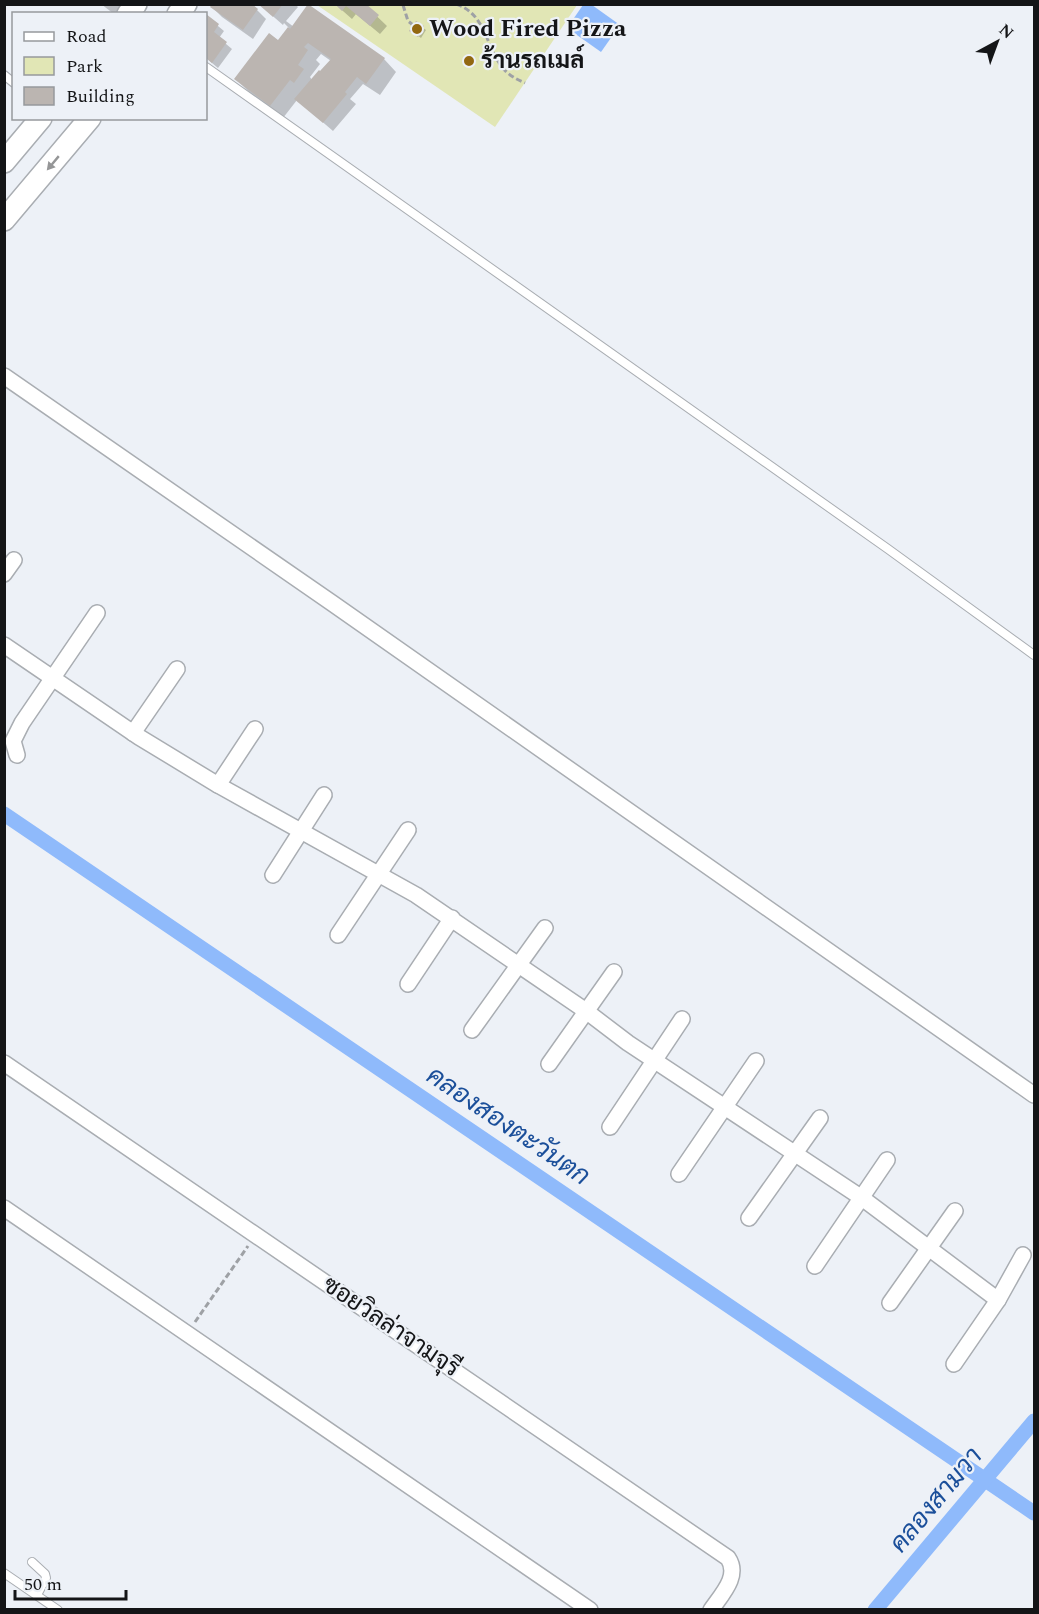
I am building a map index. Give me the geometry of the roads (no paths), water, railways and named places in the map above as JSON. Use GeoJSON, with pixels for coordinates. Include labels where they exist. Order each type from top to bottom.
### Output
{"type":"FeatureCollection","features":[{"type":"Feature","properties":{"kind":"main road"},"geometry":{"type":"LineString","coordinates":[[4,162],[39,120]]}},
{"type":"Feature","properties":{"kind":"main road"},"geometry":{"type":"LineString","coordinates":[[4,220],[88,120]]}},
{"type":"Feature","properties":{"kind":"street"},"geometry":{"type":"LineString","coordinates":[[4,376],[1035,1095]]}},
{"type":"Feature","properties":{"kind":"street"},"geometry":{"type":"LineString","coordinates":[[4,574],[14,560]]}},
{"type":"Feature","properties":{"kind":"street"},"geometry":{"type":"LineString","coordinates":[[17,755],[13,741],[22,723],[97,614]]}},
{"type":"Feature","properties":{"kind":"street"},"geometry":{"type":"LineString","coordinates":[[4,645],[133,733],[218,785],[379,874],[452,918],[628,1043],[862,1198],[998,1300]]}},
{"type":"Feature","properties":{"kind":"street"},"geometry":{"type":"LineString","coordinates":[[133,733],[177,669]]}},
{"type":"Feature","properties":{"kind":"street"},"geometry":{"type":"LineString","coordinates":[[218,785],[255,729]]}},
{"type":"Feature","properties":{"kind":"street"},"geometry":{"type":"LineString","coordinates":[[273,875],[324,795]]}},
{"type":"Feature","properties":{"kind":"street"},"geometry":{"type":"LineString","coordinates":[[338,935],[408,830]]}},
{"type":"Feature","properties":{"kind":"street"},"geometry":{"type":"LineString","coordinates":[[408,984],[452,918]]}},
{"type":"Feature","properties":{"kind":"street"},"geometry":{"type":"LineString","coordinates":[[472,1030],[545,928]]}},
{"type":"Feature","properties":{"kind":"street"},"geometry":{"type":"LineString","coordinates":[[549,1064],[614,972]]}},
{"type":"Feature","properties":{"kind":"street"},"geometry":{"type":"LineString","coordinates":[[610,1127],[682,1018]]}},
{"type":"Feature","properties":{"kind":"street"},"geometry":{"type":"LineString","coordinates":[[680,1174],[756,1061]]}},
{"type":"Feature","properties":{"kind":"street","name":"ซอยวิลล่าจามจุรี"},"geometry":{"type":"LineString","coordinates":[[4,1063],[728,1558],[732,1564],[732,1578],[711,1610]]}},
{"type":"Feature","properties":{"kind":"street"},"geometry":{"type":"LineString","coordinates":[[749,1218],[820,1118]]}},
{"type":"Feature","properties":{"kind":"street"},"geometry":{"type":"LineString","coordinates":[[815,1266],[887,1160]]}},
{"type":"Feature","properties":{"kind":"street"},"geometry":{"type":"LineString","coordinates":[[4,1208],[590,1610]]}},
{"type":"Feature","properties":{"kind":"street"},"geometry":{"type":"LineString","coordinates":[[890,1303],[955,1211]]}},
{"type":"Feature","properties":{"kind":"street"},"geometry":{"type":"LineString","coordinates":[[954,1364],[998,1300],[1023,1255]]}},
{"type":"Feature","properties":{"kind":"lane"},"geometry":{"type":"LineString","coordinates":[[207,68],[1035,655]]}},
{"type":"Feature","properties":{"kind":"lane"},"geometry":{"type":"LineString","coordinates":[[32,1562],[45,1574],[46,1578],[37,1595]]}},
{"type":"Feature","properties":{"kind":"lane"},"geometry":{"type":"LineString","coordinates":[[4,1573],[58,1610]]}},
{"type":"Feature","properties":{"kind":"water"},"geometry":{"type":"Polygon","coordinates":[[[583,5],[592,5],[620,25],[601,52],[567,28],[583,5]]]}},
{"type":"Feature","properties":{"kind":"waterway","name":"คลองสองตะวันตก"},"geometry":{"type":"LineString","coordinates":[[4,814],[1034,1513]]}},
{"type":"Feature","properties":{"kind":"waterway","name":"คลองสามวา"},"geometry":{"type":"LineString","coordinates":[[875,1610],[1034,1421]]}},
{"type":"Feature","properties":{"kind":"place","name":"Wood Fired Pizza"},"geometry":{"type":"Point","coordinates":[417,29]}},
{"type":"Feature","properties":{"kind":"place","name":"ร้านรถเมล์"},"geometry":{"type":"Point","coordinates":[469,61]}}]}
